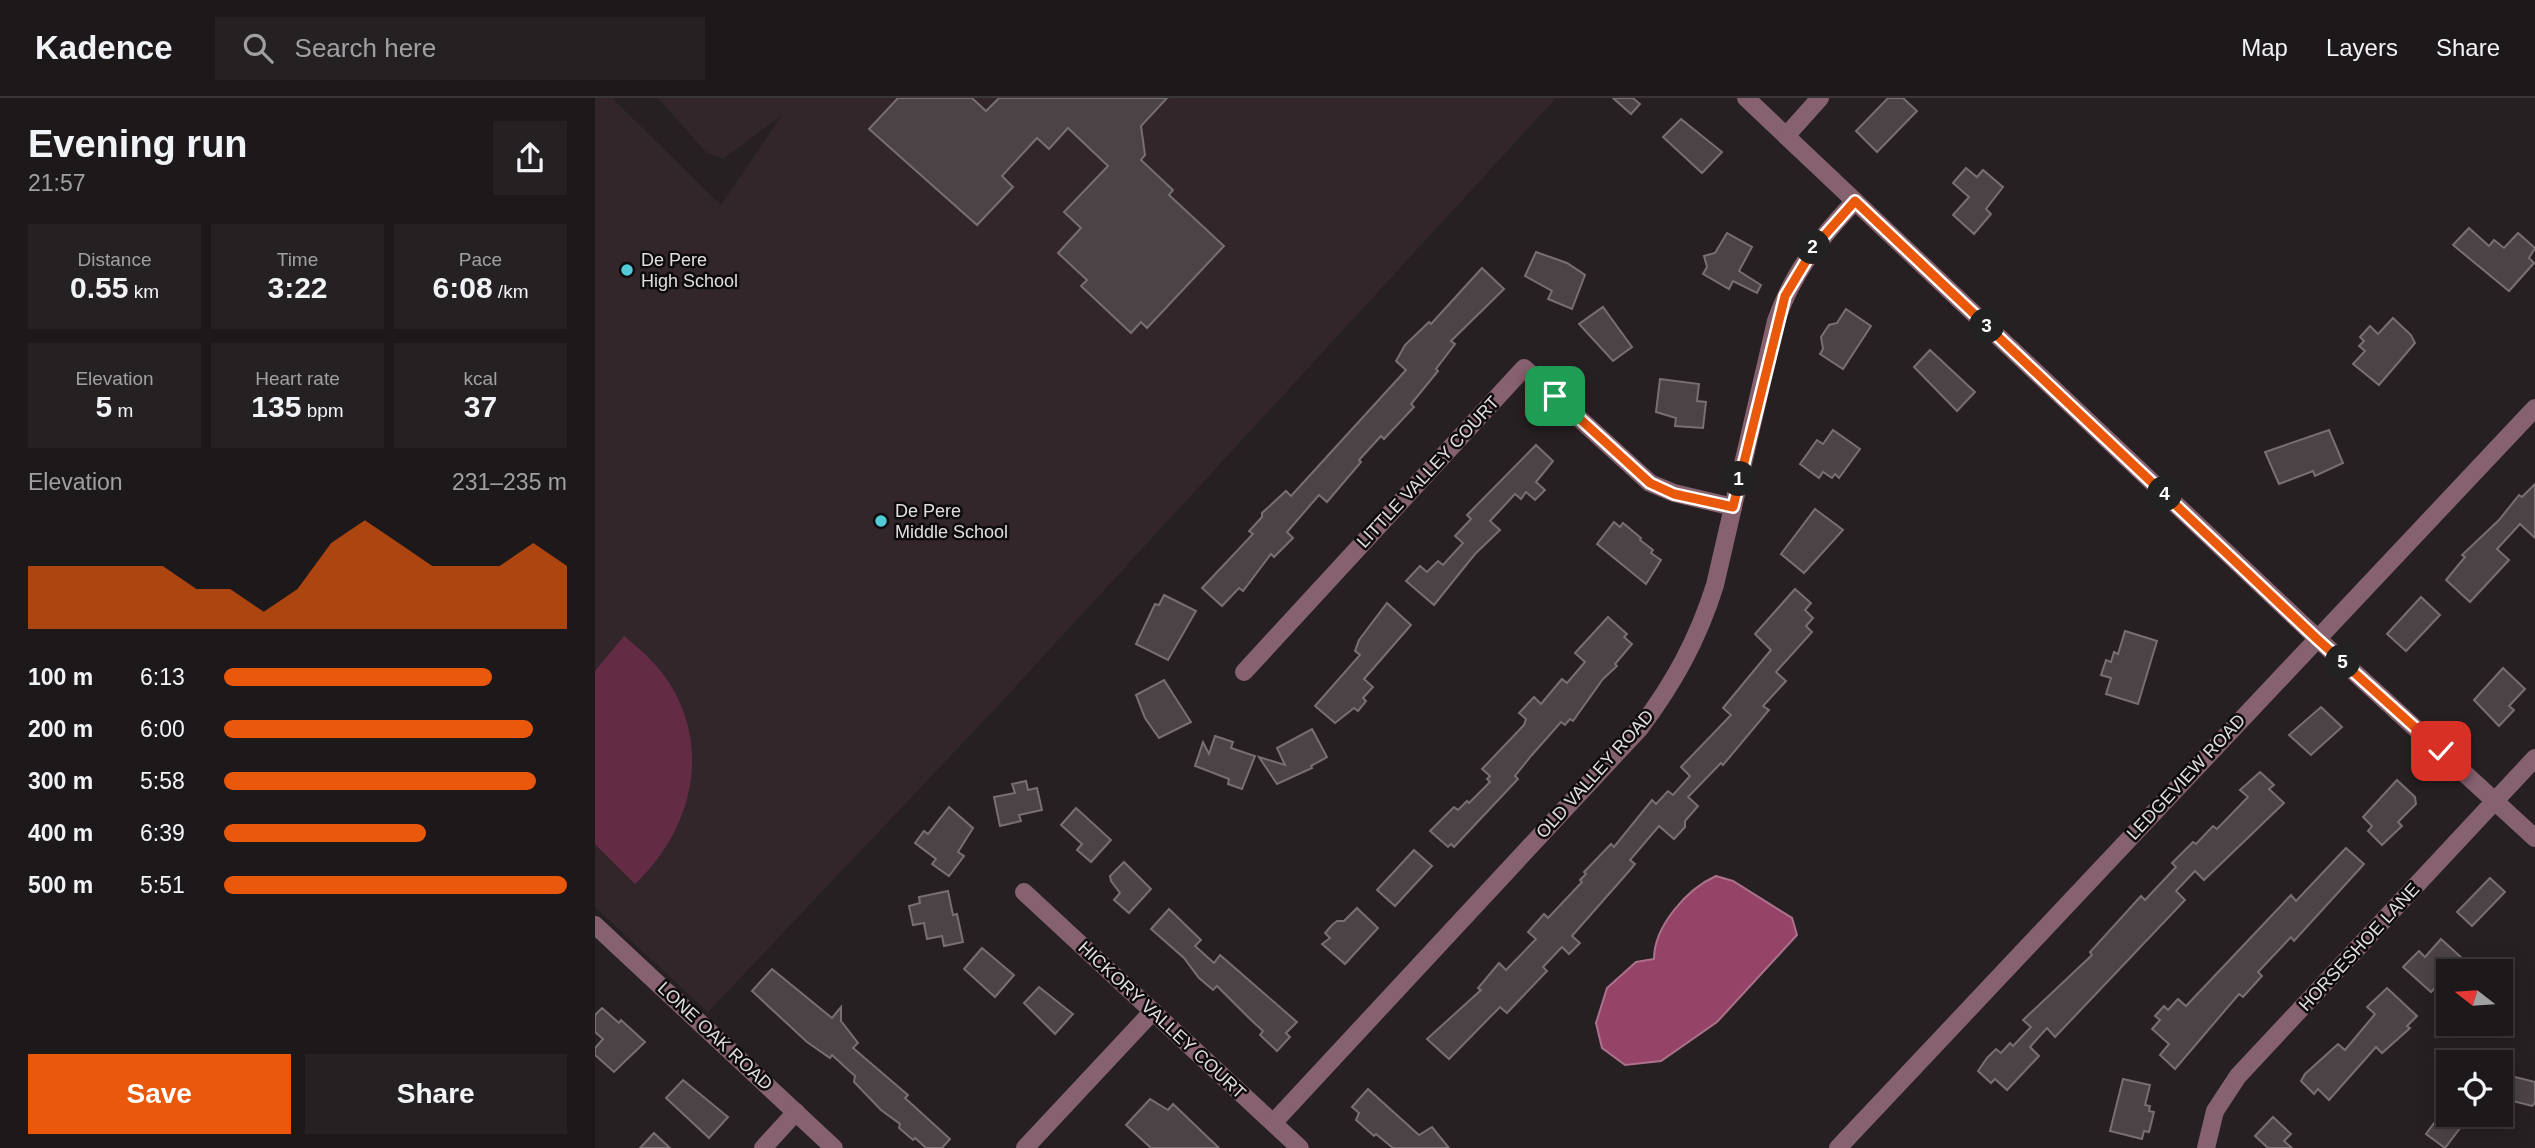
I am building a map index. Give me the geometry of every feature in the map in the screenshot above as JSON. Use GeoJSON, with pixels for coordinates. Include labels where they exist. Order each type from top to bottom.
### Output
{"type":"FeatureCollection","features":[{"type":"Feature","properties":{"kind":"street"},"geometry":{"type":"LineString","coordinates":[[1746,98],[2316,638],[2535,838]]}},
{"type":"Feature","properties":{"kind":"street"},"geometry":{"type":"LineString","coordinates":[[1786,136],[1820,98]]}},
{"type":"Feature","properties":{"kind":"street","name":"OLD VALLEY ROAD"},"geometry":{"type":"LineString","coordinates":[[1273,1123],[1640,728],[1667,692],[1703,622],[1785,296],[1815,246],[1855,201]]}},
{"type":"Feature","properties":{"kind":"street","name":"LITTLE VALLEY COURT"},"geometry":{"type":"LineString","coordinates":[[1244,672],[1524,368],[1650,483],[1674,494],[1733,507]]}},
{"type":"Feature","properties":{"kind":"street","name":"LEDGEVIEW ROAD"},"geometry":{"type":"LineString","coordinates":[[1838,1148],[2535,408]]}},
{"type":"Feature","properties":{"kind":"street","name":"HORSESHOE LANE"},"geometry":{"type":"LineString","coordinates":[[2206,1148],[2215,1111],[2238,1076],[2535,758]]}},
{"type":"Feature","properties":{"kind":"street","name":"HICKORY VALLEY COURT"},"geometry":{"type":"LineString","coordinates":[[1024,891],[1300,1148]]}},
{"type":"Feature","properties":{"kind":"street","name":"LONE OAK ROAD"},"geometry":{"type":"LineString","coordinates":[[598,934],[834,1148]]}},
{"type":"Feature","properties":{"kind":"street"},"geometry":{"type":"LineString","coordinates":[[1025,1148],[1153,1011]]}},
{"type":"Feature","properties":{"kind":"street"},"geometry":{"type":"LineString","coordinates":[[763,1148],[796,1112]]}},
{"type":"Feature","properties":{"kind":"shaded area","name":"De Pere Middle School"},"geometry":{"type":"Polygon","coordinates":[[[595,98],[612,98],[721,205],[782,115],[723,159],[707,153],[658,98],[1556,98],[994,710],[708,1012],[595,907],[595,98]]]}},
{"type":"Feature","properties":{"kind":"shaded area"},"geometry":{"type":"Polygon","coordinates":[[[624,636],[664,675],[685,716],[691,742],[692,768],[680,819],[669,842],[635,884],[595,844],[595,671],[624,636]]]}},
{"type":"Feature","properties":{"kind":"shaded area"},"geometry":{"type":"Polygon","coordinates":[[[1716,876],[1733,881],[1792,918],[1797,935],[1717,1022],[1661,1061],[1625,1065],[1602,1048],[1596,1023],[1607,988],[1636,962],[1654,959],[1655,946],[1674,910],[1694,890],[1716,876]]]}},
{"type":"Feature","properties":{"kind":"building"},"geometry":{"type":"Polygon","coordinates":[[[898,98],[972,98],[986,111],[999,98],[1167,98],[1141,126],[1145,155],[1141,160],[1173,190],[1169,195],[1224,246],[1147,328],[1141,322],[1131,333],[1081,286],[1087,280],[1058,253],[1081,228],[1064,212],[1108,166],[1068,128],[1049,149],[1037,138],[1002,176],[1013,187],[977,225],[869,129],[898,98]]]}},
{"type":"Feature","properties":{"kind":"building"},"geometry":{"type":"Polygon","coordinates":[[[1613,98],[1633,98],[1640,104],[1631,114],[1613,98]]]}},
{"type":"Feature","properties":{"kind":"building"},"geometry":{"type":"Polygon","coordinates":[[[1888,98],[1903,98],[1917,111],[1877,152],[1856,131],[1888,98]]]}},
{"type":"Feature","properties":{"kind":"building"},"geometry":{"type":"Polygon","coordinates":[[[1681,119],[1722,152],[1702,173],[1663,137],[1681,119]]]}},
{"type":"Feature","properties":{"kind":"building"},"geometry":{"type":"Polygon","coordinates":[[[1966,168],[1977,177],[1983,170],[2003,187],[1986,209],[1991,214],[1974,234],[1953,215],[1969,197],[1953,183],[1966,168]]]}},
{"type":"Feature","properties":{"kind":"building"},"geometry":{"type":"Polygon","coordinates":[[[2469,228],[2489,246],[2494,240],[2504,248],[2518,233],[2535,248],[2529,258],[2534,263],[2509,291],[2453,245],[2469,228]]]}},
{"type":"Feature","properties":{"kind":"building"},"geometry":{"type":"Polygon","coordinates":[[[1727,233],[1752,247],[1739,271],[1761,285],[1757,293],[1733,281],[1729,289],[1703,274],[1707,267],[1704,256],[1715,253],[1727,233]]]}},
{"type":"Feature","properties":{"kind":"building"},"geometry":{"type":"Polygon","coordinates":[[[1536,252],[1567,263],[1585,275],[1572,309],[1548,299],[1552,291],[1525,276],[1536,252]]]}},
{"type":"Feature","properties":{"kind":"building"},"geometry":{"type":"Polygon","coordinates":[[[1482,268],[1504,289],[1451,341],[1455,344],[1436,369],[1438,371],[1411,404],[1414,407],[1384,439],[1381,436],[1359,460],[1361,462],[1327,502],[1319,495],[1287,532],[1293,538],[1274,557],[1271,554],[1243,591],[1239,588],[1222,606],[1202,588],[1253,534],[1249,531],[1262,517],[1262,513],[1286,491],[1291,496],[1406,370],[1396,361],[1405,345],[1429,322],[1431,324],[1482,268]]]}},
{"type":"Feature","properties":{"kind":"building"},"geometry":{"type":"Polygon","coordinates":[[[1603,307],[1632,347],[1613,361],[1579,324],[1603,307]]]}},
{"type":"Feature","properties":{"kind":"building"},"geometry":{"type":"Polygon","coordinates":[[[1846,309],[1871,326],[1843,369],[1820,354],[1823,349],[1821,337],[1829,325],[1837,323],[1846,309]]]}},
{"type":"Feature","properties":{"kind":"building"},"geometry":{"type":"Polygon","coordinates":[[[2393,318],[2411,335],[2415,343],[2379,385],[2353,364],[2365,351],[2359,346],[2364,341],[2360,337],[2370,326],[2378,334],[2393,318]]]}},
{"type":"Feature","properties":{"kind":"building"},"geometry":{"type":"Polygon","coordinates":[[[1930,350],[1975,392],[1957,411],[1914,367],[1930,350]]]}},
{"type":"Feature","properties":{"kind":"building"},"geometry":{"type":"Polygon","coordinates":[[[1660,379],[1699,384],[1697,401],[1706,402],[1703,428],[1675,426],[1676,418],[1656,412],[1660,379]]]}},
{"type":"Feature","properties":{"kind":"building"},"geometry":{"type":"Polygon","coordinates":[[[1833,430],[1860,449],[1839,478],[1835,474],[1832,478],[1823,472],[1819,478],[1800,464],[1817,440],[1823,444],[1833,430]]]}},
{"type":"Feature","properties":{"kind":"building"},"geometry":{"type":"Polygon","coordinates":[[[2329,430],[2343,463],[2315,476],[2313,471],[2279,484],[2265,452],[2329,430]]]}},
{"type":"Feature","properties":{"kind":"building"},"geometry":{"type":"Polygon","coordinates":[[[1536,445],[1553,461],[1536,482],[1545,490],[1535,500],[1526,492],[1521,499],[1515,494],[1490,521],[1500,530],[1475,554],[1434,605],[1406,581],[1420,566],[1427,572],[1438,561],[1443,565],[1463,543],[1455,536],[1471,519],[1467,515],[1536,445]]]}},
{"type":"Feature","properties":{"kind":"building"},"geometry":{"type":"Polygon","coordinates":[[[2535,484],[2535,538],[2520,524],[2497,549],[2509,560],[2470,602],[2446,580],[2465,557],[2462,555],[2499,520],[2519,495],[2522,497],[2535,484]]]}},
{"type":"Feature","properties":{"kind":"building"},"geometry":{"type":"Polygon","coordinates":[[[1815,509],[1843,530],[1804,573],[1781,554],[1815,509]]]}},
{"type":"Feature","properties":{"kind":"building"},"geometry":{"type":"Polygon","coordinates":[[[1614,522],[1620,527],[1623,523],[1661,560],[1646,584],[1597,544],[1614,522]]]}},
{"type":"Feature","properties":{"kind":"building"},"geometry":{"type":"Polygon","coordinates":[[[1795,589],[1811,603],[1805,610],[1813,618],[1806,626],[1812,632],[1776,672],[1786,681],[1763,706],[1769,710],[1723,765],[1721,763],[1688,797],[1698,806],[1685,821],[1685,827],[1674,839],[1659,826],[1630,860],[1635,864],[1572,936],[1580,943],[1569,954],[1562,947],[1543,967],[1547,971],[1507,1013],[1500,1007],[1449,1059],[1427,1039],[1481,990],[1478,988],[1499,963],[1506,970],[1536,939],[1528,932],[1544,914],[1548,918],[1582,882],[1580,880],[1586,874],[1584,872],[1611,844],[1614,847],[1652,800],[1656,804],[1668,791],[1673,795],[1690,776],[1681,767],[1731,715],[1723,708],[1771,650],[1755,634],[1795,589]]]}},
{"type":"Feature","properties":{"kind":"building"},"geometry":{"type":"Polygon","coordinates":[[[1164,595],[1196,611],[1168,660],[1136,644],[1155,604],[1159,605],[1164,595]]]}},
{"type":"Feature","properties":{"kind":"building"},"geometry":{"type":"Polygon","coordinates":[[[2421,597],[2440,615],[2406,651],[2387,634],[2421,597]]]}},
{"type":"Feature","properties":{"kind":"building"},"geometry":{"type":"Polygon","coordinates":[[[1387,603],[1411,625],[1364,679],[1373,687],[1363,698],[1366,701],[1358,711],[1354,708],[1335,723],[1315,706],[1360,655],[1355,651],[1359,640],[1387,603]]]}},
{"type":"Feature","properties":{"kind":"building"},"geometry":{"type":"Polygon","coordinates":[[[1608,617],[1627,634],[1624,637],[1632,644],[1615,664],[1617,666],[1603,679],[1573,721],[1570,719],[1565,725],[1561,722],[1515,776],[1518,779],[1454,847],[1451,844],[1448,847],[1430,831],[1454,807],[1458,810],[1467,801],[1469,803],[1490,782],[1487,779],[1490,776],[1482,769],[1524,725],[1526,719],[1519,713],[1534,697],[1541,704],[1562,679],[1567,683],[1585,662],[1575,653],[1608,617]]]}},
{"type":"Feature","properties":{"kind":"building"},"geometry":{"type":"Polygon","coordinates":[[[2125,631],[2157,641],[2138,704],[2106,694],[2111,678],[2101,675],[2106,660],[2111,662],[2114,652],[2118,654],[2125,631]]]}},
{"type":"Feature","properties":{"kind":"building"},"geometry":{"type":"Polygon","coordinates":[[[2503,668],[2525,689],[2509,706],[2514,710],[2499,726],[2474,700],[2503,668]]]}},
{"type":"Feature","properties":{"kind":"building"},"geometry":{"type":"Polygon","coordinates":[[[1164,680],[1191,722],[1159,738],[1145,718],[1136,695],[1164,680]]]}},
{"type":"Feature","properties":{"kind":"building"},"geometry":{"type":"Polygon","coordinates":[[[2321,707],[2342,727],[2311,755],[2289,735],[2321,707]]]}},
{"type":"Feature","properties":{"kind":"building"},"geometry":{"type":"Polygon","coordinates":[[[1312,729],[1327,757],[1311,766],[1312,768],[1277,784],[1259,757],[1285,765],[1277,748],[1312,729]]]}},
{"type":"Feature","properties":{"kind":"building"},"geometry":{"type":"Polygon","coordinates":[[[1215,736],[1233,742],[1231,748],[1255,756],[1242,789],[1228,784],[1229,779],[1195,766],[1203,742],[1209,754],[1215,736]]]}},
{"type":"Feature","properties":{"kind":"building"},"geometry":{"type":"Polygon","coordinates":[[[2260,772],[2274,785],[2269,789],[2284,803],[2204,880],[2195,871],[2176,891],[2185,900],[2055,1037],[2047,1028],[2030,1047],[2039,1056],[2007,1090],[1995,1079],[1991,1083],[1978,1071],[1987,1058],[1996,1049],[2001,1053],[2010,1043],[2013,1046],[2031,1027],[2023,1020],[2092,955],[2090,952],[2141,896],[2145,900],[2176,867],[2172,863],[2193,842],[2196,844],[2213,826],[2217,829],[2248,797],[2240,790],[2260,772]]]}},
{"type":"Feature","properties":{"kind":"building"},"geometry":{"type":"Polygon","coordinates":[[[2397,780],[2415,797],[2416,804],[2398,822],[2402,826],[2382,845],[2368,831],[2372,826],[2363,817],[2397,780]]]}},
{"type":"Feature","properties":{"kind":"building"},"geometry":{"type":"Polygon","coordinates":[[[1026,781],[1028,790],[1037,788],[1042,810],[1019,815],[1021,821],[1000,826],[994,797],[1015,793],[1012,784],[1026,781]]]}},
{"type":"Feature","properties":{"kind":"building"},"geometry":{"type":"Polygon","coordinates":[[[949,807],[973,828],[958,852],[964,856],[949,876],[932,864],[936,859],[915,843],[924,831],[928,834],[949,807]]]}},
{"type":"Feature","properties":{"kind":"building"},"geometry":{"type":"Polygon","coordinates":[[[1076,808],[1111,840],[1091,862],[1077,850],[1082,844],[1061,825],[1076,808]]]}},
{"type":"Feature","properties":{"kind":"building"},"geometry":{"type":"Polygon","coordinates":[[[2346,848],[2364,864],[2294,941],[2291,937],[2258,972],[2262,976],[2243,997],[2239,994],[2175,1069],[2160,1055],[2169,1044],[2152,1029],[2160,1020],[2155,1016],[2164,1006],[2168,1010],[2178,999],[2186,1006],[2291,895],[2296,901],[2346,848]]]}},
{"type":"Feature","properties":{"kind":"building"},"geometry":{"type":"Polygon","coordinates":[[[1414,850],[1432,866],[1395,906],[1377,890],[1414,850]]]}},
{"type":"Feature","properties":{"kind":"building"},"geometry":{"type":"Polygon","coordinates":[[[1124,862],[1151,889],[1129,913],[1114,900],[1120,893],[1110,876],[1124,862]]]}},
{"type":"Feature","properties":{"kind":"building"},"geometry":{"type":"Polygon","coordinates":[[[2490,878],[2505,892],[2472,926],[2457,912],[2490,878]]]}},
{"type":"Feature","properties":{"kind":"building"},"geometry":{"type":"Polygon","coordinates":[[[948,891],[953,915],[957,914],[963,942],[944,946],[942,936],[927,939],[924,923],[913,925],[909,906],[920,903],[919,897],[948,891]]]}},
{"type":"Feature","properties":{"kind":"building"},"geometry":{"type":"Polygon","coordinates":[[[1357,908],[1378,928],[1345,964],[1322,944],[1330,938],[1325,933],[1332,925],[1337,921],[1344,921],[1357,908]]]}},
{"type":"Feature","properties":{"kind":"building"},"geometry":{"type":"Polygon","coordinates":[[[1169,909],[1201,940],[1195,946],[1214,963],[1220,955],[1297,1022],[1286,1033],[1290,1037],[1277,1051],[1260,1035],[1263,1031],[1217,986],[1213,990],[1199,978],[1184,958],[1151,929],[1169,909]]]}},
{"type":"Feature","properties":{"kind":"building"},"geometry":{"type":"Polygon","coordinates":[[[2441,939],[2463,959],[2436,959],[2436,987],[2431,992],[2403,967],[2419,951],[2425,957],[2441,939]]]}},
{"type":"Feature","properties":{"kind":"building"},"geometry":{"type":"Polygon","coordinates":[[[982,948],[1014,975],[995,997],[964,969],[982,948]]]}},
{"type":"Feature","properties":{"kind":"building"},"geometry":{"type":"Polygon","coordinates":[[[772,969],[832,1018],[841,1007],[841,1021],[858,1043],[853,1048],[908,1095],[905,1098],[950,1139],[942,1148],[926,1148],[915,1138],[913,1140],[899,1128],[900,1124],[881,1110],[854,1082],[855,1076],[832,1055],[830,1058],[807,1042],[752,991],[772,969]]]}},
{"type":"Feature","properties":{"kind":"building"},"geometry":{"type":"Polygon","coordinates":[[[1039,987],[1073,1014],[1055,1034],[1024,1003],[1039,987]]]}},
{"type":"Feature","properties":{"kind":"building"},"geometry":{"type":"Polygon","coordinates":[[[2387,988],[2417,1016],[2407,1026],[2410,1028],[2382,1053],[2376,1047],[2329,1100],[2318,1089],[2314,1094],[2301,1081],[2305,1074],[2338,1044],[2345,1050],[2375,1014],[2367,1007],[2387,988]]]}},
{"type":"Feature","properties":{"kind":"building"},"geometry":{"type":"Polygon","coordinates":[[[602,1008],[619,1023],[621,1020],[645,1042],[614,1072],[595,1055],[595,1048],[603,1039],[595,1032],[595,1015],[602,1008]]]}},
{"type":"Feature","properties":{"kind":"building"},"geometry":{"type":"Polygon","coordinates":[[[2513,1076],[2535,1082],[2535,1103],[2532,1106],[2513,1101],[2513,1076]]]}},
{"type":"Feature","properties":{"kind":"building"},"geometry":{"type":"Polygon","coordinates":[[[2123,1079],[2150,1085],[2145,1105],[2150,1106],[2149,1111],[2154,1112],[2149,1132],[2144,1131],[2142,1139],[2110,1131],[2123,1079]]]}},
{"type":"Feature","properties":{"kind":"building"},"geometry":{"type":"Polygon","coordinates":[[[683,1080],[728,1117],[709,1138],[666,1098],[683,1080]]]}},
{"type":"Feature","properties":{"kind":"building"},"geometry":{"type":"Polygon","coordinates":[[[1368,1089],[1419,1135],[1432,1127],[1449,1148],[1393,1148],[1376,1134],[1374,1136],[1356,1120],[1359,1113],[1352,1107],[1368,1089]]]}},
{"type":"Feature","properties":{"kind":"building"},"geometry":{"type":"Polygon","coordinates":[[[1150,1099],[1168,1110],[1173,1104],[1219,1148],[1151,1148],[1126,1125],[1150,1099]]]}},
{"type":"Feature","properties":{"kind":"building"},"geometry":{"type":"Polygon","coordinates":[[[2273,1117],[2291,1134],[2284,1141],[2292,1148],[2268,1148],[2255,1136],[2273,1117]]]}},
{"type":"Feature","properties":{"kind":"building"},"geometry":{"type":"Polygon","coordinates":[[[2436,1120],[2436,1127],[2461,1127],[2445,1148],[2426,1134],[2436,1120]]]}},
{"type":"Feature","properties":{"kind":"building"},"geometry":{"type":"Polygon","coordinates":[[[654,1133],[670,1148],[640,1148],[654,1133]]]}},
{"type":"Feature","properties":{"kind":"place","name":"De Pere High School"},"geometry":{"type":"Point","coordinates":[627,270]}},
{"type":"Feature","properties":{"kind":"place","name":"De Pere Middle School"},"geometry":{"type":"Point","coordinates":[881,521]}},
{"type":"Feature","properties":{"kind":"route"},"geometry":{"type":"LineString","coordinates":[[1555,396],[1650,483],[1674,494],[1733,507],[1776,321],[1785,296],[1799,268],[1815,246],[1855,201],[2316,638],[2441,751]]}}]}
